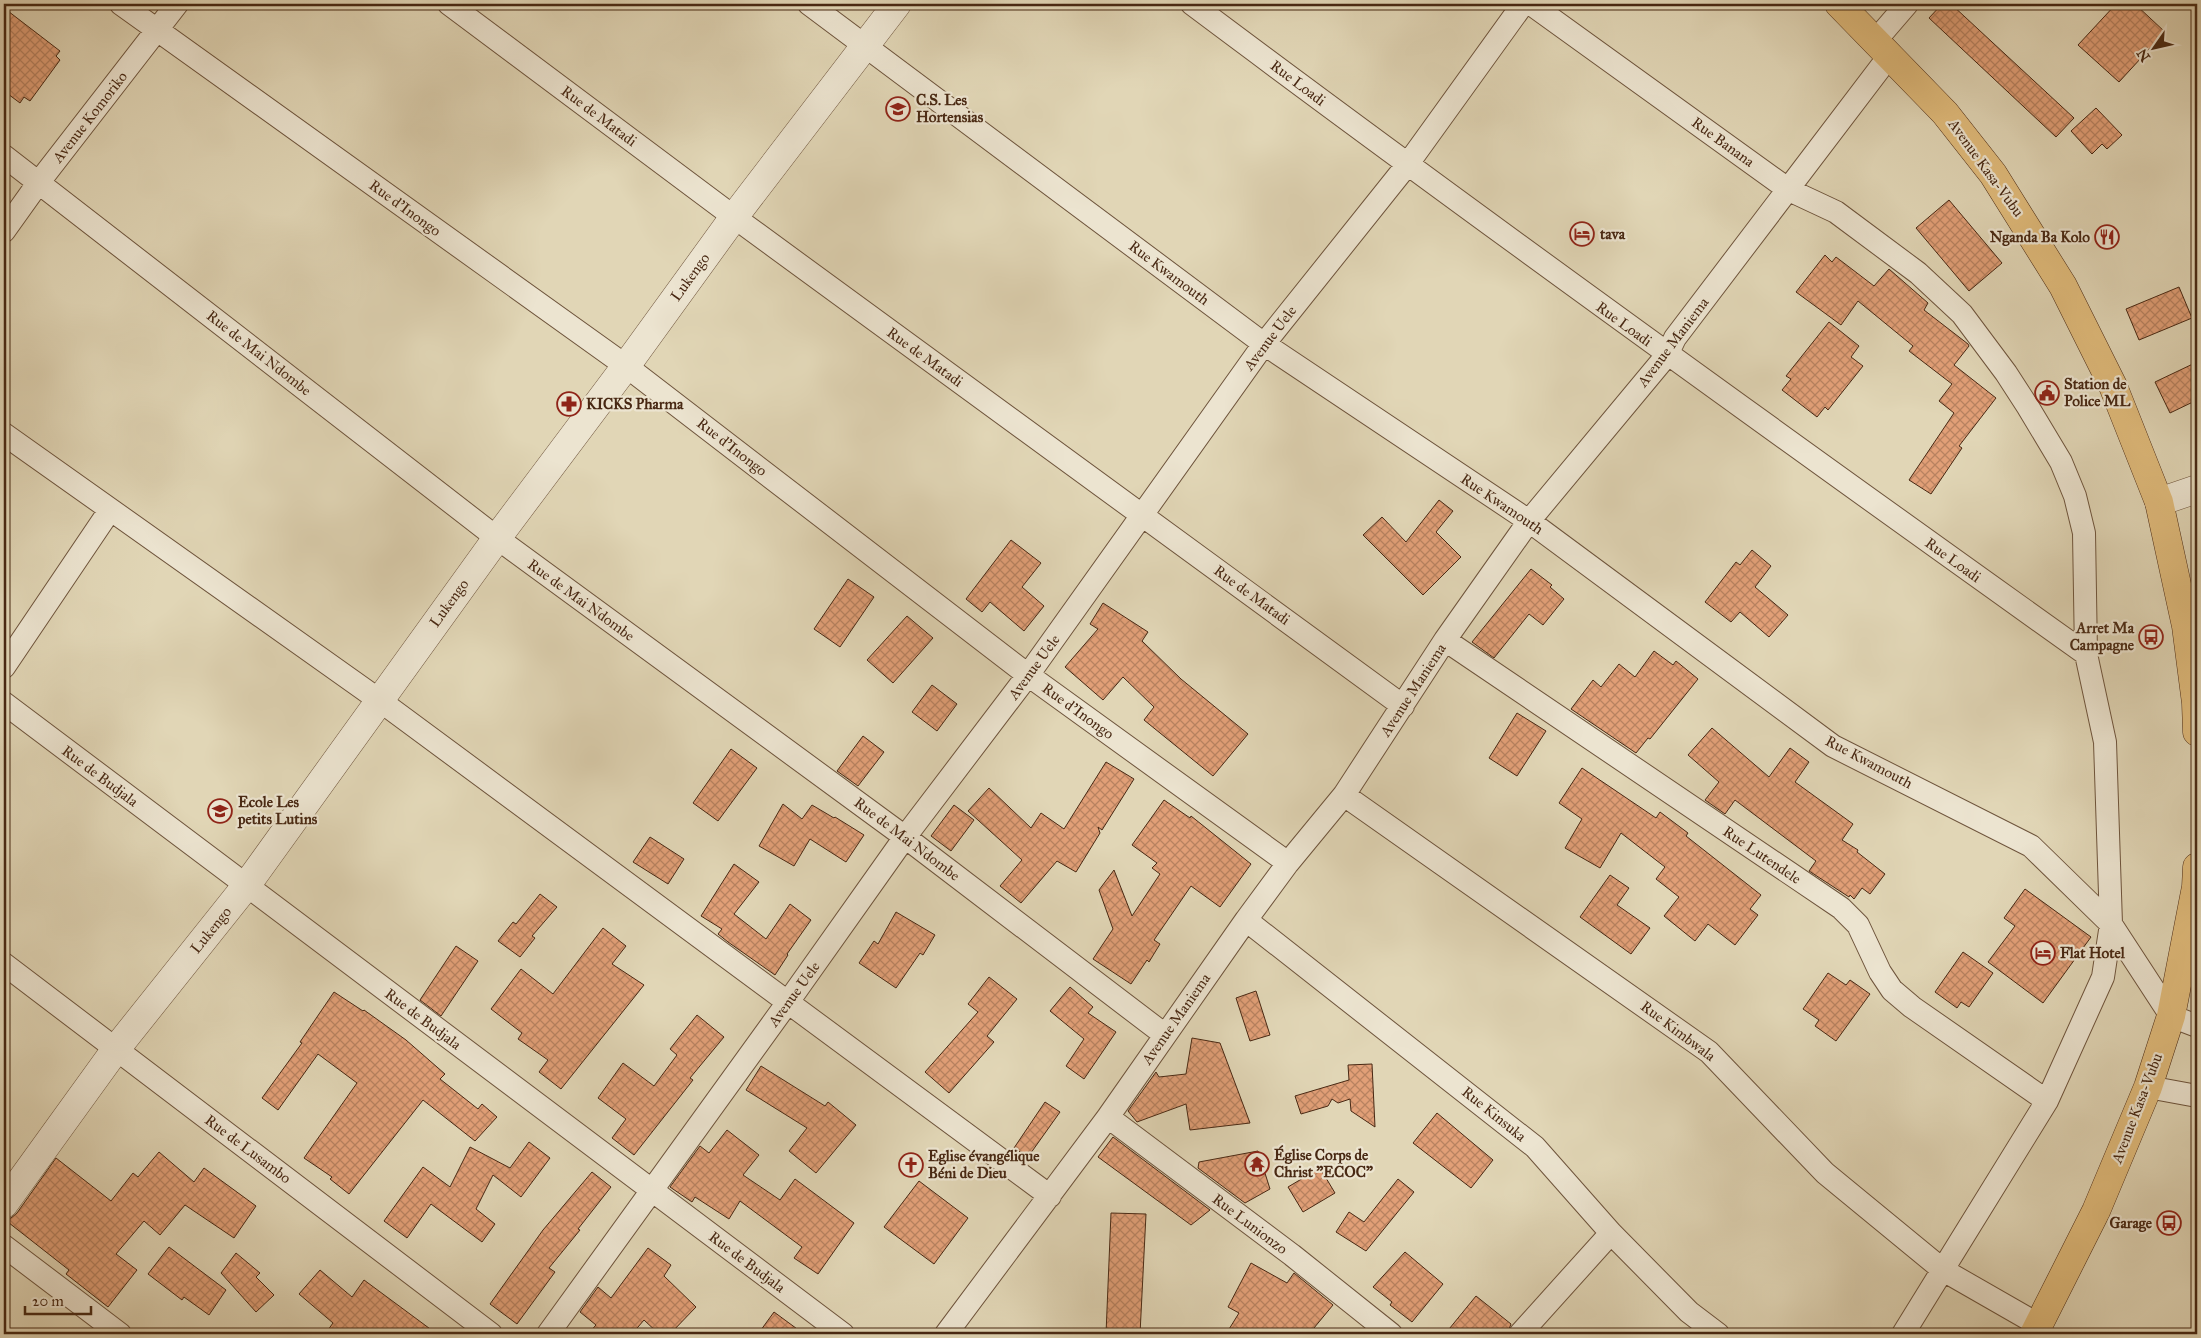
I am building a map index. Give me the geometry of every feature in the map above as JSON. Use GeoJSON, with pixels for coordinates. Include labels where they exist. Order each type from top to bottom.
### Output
{"type":"FeatureCollection","features":[{"type":"Feature","properties":{"kind":"main road","name":"Avenue Kasa-Vubu"},"geometry":{"type":"LineString","coordinates":[[1839,4],[1883,47],[1945,113],[1993,174],[2063,286],[2113,386],[2159,502],[2186,626],[2196,703],[2197,732]]}},
{"type":"Feature","properties":{"kind":"main road","name":"Avenue Kasa-Vubu"},"geometry":{"type":"LineString","coordinates":[[2036,1330],[2096,1211],[2148,1087],[2171,1016],[2196,887],[2197,867]]}},
{"type":"Feature","properties":{"kind":"street","name":"Rue d'Inongo"},"geometry":{"type":"LineString","coordinates":[[122,4],[626,366],[1028,676],[1288,863]]}},
{"type":"Feature","properties":{"kind":"street","name":"Avenue Komoriko"},"geometry":{"type":"LineString","coordinates":[[4,231],[39,182],[158,31],[177,4]]}},
{"type":"Feature","properties":{"kind":"street","name":"Rue de Matadi"},"geometry":{"type":"LineString","coordinates":[[449,4],[734,217],[1403,706]]}},
{"type":"Feature","properties":{"kind":"street","name":"Rue Kwamouth"},"geometry":{"type":"LineString","coordinates":[[809,4],[1264,344],[1529,522],[1834,746],[2031,846],[2111,924],[2171,1016]]}},
{"type":"Feature","properties":{"kind":"street","name":"Lukengo"},"geometry":{"type":"LineString","coordinates":[[4,1204],[116,1049],[246,886],[497,538],[626,366],[734,217],[897,4]]}},
{"type":"Feature","properties":{"kind":"street","name":"Rue Loadi"},"geometry":{"type":"LineString","coordinates":[[1192,4],[1407,165],[1667,355],[2086,654]]}},
{"type":"Feature","properties":{"kind":"street","name":"Avenue Uele"},"geometry":{"type":"LineString","coordinates":[[548,1334],[905,837],[1028,676],[1264,344],[1407,165],[1523,4]]}},
{"type":"Feature","properties":{"kind":"street","name":"Rue Banana"},"geometry":{"type":"LineString","coordinates":[[1531,4],[1789,190],[1836,212],[1918,273],[1962,314],[2006,372],[2061,462],[2075,496],[2084,533],[2086,654],[2105,742],[2111,924],[2104,977],[2047,1101],[1903,1334]]}},
{"type":"Feature","properties":{"kind":"street","name":"Avenue Maniema"},"geometry":{"type":"LineString","coordinates":[[946,1334],[1108,1117],[1288,863],[1344,795],[1445,640],[1529,522],[1667,355],[1675,338],[1789,190],[1883,47],[1906,4]]}},
{"type":"Feature","properties":{"kind":"street","name":"Rue de Mai Ndombe"},"geometry":{"type":"LineString","coordinates":[[4,156],[497,538],[905,837],[1165,1035]]}},
{"type":"Feature","properties":{"kind":"street"},"geometry":{"type":"LineString","coordinates":[[4,434],[379,700],[1050,1196]]}},
{"type":"Feature","properties":{"kind":"street"},"geometry":{"type":"LineString","coordinates":[[2159,502],[2197,489]]}},
{"type":"Feature","properties":{"kind":"street"},"geometry":{"type":"LineString","coordinates":[[4,667],[110,510]]}},
{"type":"Feature","properties":{"kind":"street","name":"Rue Lutendele"},"geometry":{"type":"LineString","coordinates":[[1445,640],[1841,908],[1858,925],[1880,972],[1892,990],[1912,1007],[2047,1101]]}},
{"type":"Feature","properties":{"kind":"street","name":"Rue de Budjala"},"geometry":{"type":"LineString","coordinates":[[4,703],[843,1334]]}},
{"type":"Feature","properties":{"kind":"street","name":"Rue Kimbwala"},"geometry":{"type":"LineString","coordinates":[[1344,795],[1710,1052],[1825,1173],[1943,1270],[2036,1330]]}},
{"type":"Feature","properties":{"kind":"street","name":"Rue Kinsuka"},"geometry":{"type":"LineString","coordinates":[[1246,920],[1529,1142],[1551,1164],[1611,1234],[1689,1312],[1718,1334]]}},
{"type":"Feature","properties":{"kind":"street","name":"Rue de Lusambo"},"geometry":{"type":"LineString","coordinates":[[4,964],[491,1334]]}},
{"type":"Feature","properties":{"kind":"street"},"geometry":{"type":"LineString","coordinates":[[2171,1016],[2197,1026]]}},
{"type":"Feature","properties":{"kind":"street"},"geometry":{"type":"LineString","coordinates":[[2148,1087],[2197,1096]]}},
{"type":"Feature","properties":{"kind":"street","name":"Rue Lunionzo"},"geometry":{"type":"LineString","coordinates":[[1108,1117],[1292,1255],[1391,1334]]}},
{"type":"Feature","properties":{"kind":"street"},"geometry":{"type":"LineString","coordinates":[[1520,1334],[1611,1234]]}},
{"type":"Feature","properties":{"kind":"street"},"geometry":{"type":"LineString","coordinates":[[4,1246],[120,1334]]}},
{"type":"Feature","properties":{"kind":"building"},"geometry":{"type":"Polygon","coordinates":[[[1942,4],[1951,4],[2074,118],[2056,137],[1929,18],[1942,4]]]}},
{"type":"Feature","properties":{"kind":"building"},"geometry":{"type":"Polygon","coordinates":[[[2116,4],[2135,4],[2165,32],[2119,82],[2078,45],[2116,4]]]}},
{"type":"Feature","properties":{"kind":"building"},"geometry":{"type":"Polygon","coordinates":[[[4,8],[60,51],[56,56],[60,60],[30,101],[24,97],[20,103],[4,91],[4,8]]]}},
{"type":"Feature","properties":{"kind":"building"},"geometry":{"type":"Polygon","coordinates":[[[2096,108],[2122,135],[2107,149],[2102,144],[2092,154],[2071,131],[2096,108]]]}},
{"type":"Feature","properties":{"kind":"building"},"geometry":{"type":"Polygon","coordinates":[[[1949,200],[2002,263],[1969,291],[1916,228],[1949,200]]]}},
{"type":"Feature","properties":{"kind":"building"},"geometry":{"type":"Polygon","coordinates":[[[1825,255],[1832,262],[1836,257],[1874,286],[1889,269],[1928,303],[1924,310],[1968,344],[1969,346],[1954,365],[1996,398],[1959,446],[1962,448],[1931,494],[1909,480],[1954,413],[1939,401],[1952,384],[1909,351],[1913,346],[1858,301],[1841,325],[1796,292],[1825,255]]]}},
{"type":"Feature","properties":{"kind":"building"},"geometry":{"type":"Polygon","coordinates":[[[2179,287],[2192,318],[2139,340],[2126,309],[2179,287]]]}},
{"type":"Feature","properties":{"kind":"building"},"geometry":{"type":"Polygon","coordinates":[[[1829,322],[1859,346],[1851,357],[1863,366],[1828,410],[1825,407],[1817,417],[1782,390],[1791,379],[1786,376],[1829,322]]]}},
{"type":"Feature","properties":{"kind":"building"},"geometry":{"type":"Polygon","coordinates":[[[2197,362],[2197,400],[2170,413],[2155,382],[2197,362]]]}},
{"type":"Feature","properties":{"kind":"building"},"geometry":{"type":"Polygon","coordinates":[[[1439,500],[1453,511],[1436,532],[1461,557],[1423,595],[1363,535],[1382,517],[1406,542],[1439,500]]]}},
{"type":"Feature","properties":{"kind":"building"},"geometry":{"type":"Polygon","coordinates":[[[1011,540],[1041,563],[1022,587],[1044,606],[1024,631],[990,602],[982,612],[966,599],[1011,540]]]}},
{"type":"Feature","properties":{"kind":"building"},"geometry":{"type":"Polygon","coordinates":[[[1752,550],[1771,566],[1755,587],[1788,615],[1769,637],[1740,612],[1731,622],[1705,602],[1736,562],[1740,565],[1752,550]]]}},
{"type":"Feature","properties":{"kind":"building"},"geometry":{"type":"Polygon","coordinates":[[[1531,569],[1552,585],[1550,587],[1564,599],[1543,625],[1529,614],[1494,658],[1472,642],[1531,569]]]}},
{"type":"Feature","properties":{"kind":"building"},"geometry":{"type":"Polygon","coordinates":[[[848,579],[874,597],[840,647],[814,629],[848,579]]]}},
{"type":"Feature","properties":{"kind":"building"},"geometry":{"type":"Polygon","coordinates":[[[1103,603],[1148,632],[1142,641],[1181,679],[1248,734],[1213,776],[1144,720],[1154,707],[1123,677],[1103,700],[1065,667],[1098,629],[1090,624],[1103,603]]]}},
{"type":"Feature","properties":{"kind":"building"},"geometry":{"type":"Polygon","coordinates":[[[907,616],[933,638],[893,683],[867,660],[907,616]]]}},
{"type":"Feature","properties":{"kind":"building"},"geometry":{"type":"Polygon","coordinates":[[[1654,651],[1673,665],[1676,661],[1698,679],[1650,739],[1648,738],[1636,753],[1571,709],[1593,680],[1601,687],[1619,664],[1635,677],[1654,651]]]}},
{"type":"Feature","properties":{"kind":"building"},"geometry":{"type":"Polygon","coordinates":[[[932,685],[957,704],[937,731],[912,712],[932,685]]]}},
{"type":"Feature","properties":{"kind":"building"},"geometry":{"type":"Polygon","coordinates":[[[1517,713],[1546,731],[1517,776],[1489,758],[1517,713]]]}},
{"type":"Feature","properties":{"kind":"building"},"geometry":{"type":"Polygon","coordinates":[[[1712,728],[1769,777],[1790,748],[1809,762],[1795,782],[1853,824],[1842,840],[1858,850],[1857,852],[1885,874],[1870,894],[1862,888],[1854,899],[1809,871],[1816,861],[1735,800],[1725,814],[1705,800],[1719,782],[1688,755],[1712,728]]]}},
{"type":"Feature","properties":{"kind":"building"},"geometry":{"type":"Polygon","coordinates":[[[863,736],[884,752],[858,786],[837,771],[863,736]]]}},
{"type":"Feature","properties":{"kind":"building"},"geometry":{"type":"Polygon","coordinates":[[[731,749],[757,768],[718,821],[693,803],[731,749]]]}},
{"type":"Feature","properties":{"kind":"building"},"geometry":{"type":"Polygon","coordinates":[[[1106,762],[1134,779],[1102,830],[1098,827],[1100,833],[1076,872],[1057,861],[1021,903],[1000,886],[1022,860],[968,811],[989,788],[1031,828],[1041,813],[1064,829],[1106,762]]]}},
{"type":"Feature","properties":{"kind":"building"},"geometry":{"type":"Polygon","coordinates":[[[1582,768],[1656,818],[1660,812],[1688,833],[1686,836],[1761,895],[1750,909],[1758,915],[1735,945],[1708,924],[1695,941],[1664,916],[1679,897],[1656,879],[1665,867],[1621,833],[1600,868],[1565,848],[1582,819],[1559,803],[1582,768]]]}},
{"type":"Feature","properties":{"kind":"building"},"geometry":{"type":"Polygon","coordinates":[[[1164,800],[1190,818],[1191,816],[1251,864],[1220,907],[1191,886],[1154,940],[1160,944],[1149,962],[1147,960],[1131,984],[1093,959],[1113,929],[1099,890],[1114,870],[1132,916],[1160,874],[1152,868],[1157,863],[1132,845],[1164,800]]]}},
{"type":"Feature","properties":{"kind":"building"},"geometry":{"type":"Polygon","coordinates":[[[783,804],[802,819],[812,805],[864,835],[846,862],[810,839],[794,866],[759,846],[783,804]]]}},
{"type":"Feature","properties":{"kind":"building"},"geometry":{"type":"Polygon","coordinates":[[[954,805],[974,820],[951,851],[931,836],[954,805]]]}},
{"type":"Feature","properties":{"kind":"building"},"geometry":{"type":"Polygon","coordinates":[[[650,837],[684,859],[668,884],[633,862],[650,837]]]}},
{"type":"Feature","properties":{"kind":"building"},"geometry":{"type":"Polygon","coordinates":[[[734,864],[759,882],[734,914],[766,939],[790,904],[811,920],[775,975],[728,942],[718,934],[722,929],[701,916],[734,864]]]}},
{"type":"Feature","properties":{"kind":"building"},"geometry":{"type":"Polygon","coordinates":[[[1610,875],[1629,888],[1617,905],[1650,928],[1631,954],[1580,917],[1610,875]]]}},
{"type":"Feature","properties":{"kind":"building"},"geometry":{"type":"Polygon","coordinates":[[[2025,889],[2091,937],[2043,1003],[1988,962],[2015,926],[2004,918],[2025,889]]]}},
{"type":"Feature","properties":{"kind":"building"},"geometry":{"type":"Polygon","coordinates":[[[540,894],[557,907],[532,936],[535,938],[520,957],[498,941],[513,922],[516,924],[540,894]]]}},
{"type":"Feature","properties":{"kind":"building"},"geometry":{"type":"Polygon","coordinates":[[[896,912],[935,935],[923,955],[920,953],[896,988],[859,963],[874,941],[878,944],[896,912]]]}},
{"type":"Feature","properties":{"kind":"building"},"geometry":{"type":"Polygon","coordinates":[[[603,928],[626,946],[612,964],[644,985],[561,1089],[539,1072],[548,1060],[518,1039],[522,1033],[491,1009],[521,969],[553,994],[603,928]]]}},
{"type":"Feature","properties":{"kind":"building"},"geometry":{"type":"Polygon","coordinates":[[[456,946],[478,961],[441,1016],[420,1000],[456,946]]]}},
{"type":"Feature","properties":{"kind":"building"},"geometry":{"type":"Polygon","coordinates":[[[1963,952],[1993,973],[1969,1007],[1961,1002],[1957,1008],[1935,992],[1963,952]]]}},
{"type":"Feature","properties":{"kind":"building"},"geometry":{"type":"Polygon","coordinates":[[[1828,973],[1846,985],[1850,980],[1870,994],[1836,1041],[1815,1026],[1819,1020],[1803,1009],[1828,973]]]}},
{"type":"Feature","properties":{"kind":"building"},"geometry":{"type":"Polygon","coordinates":[[[989,977],[1017,999],[987,1036],[994,1042],[949,1093],[925,1072],[978,1012],[968,1004],[989,977]]]}},
{"type":"Feature","properties":{"kind":"building"},"geometry":{"type":"Polygon","coordinates":[[[1070,987],[1093,1007],[1088,1013],[1116,1032],[1084,1079],[1066,1066],[1084,1039],[1050,1011],[1070,987]]]}},
{"type":"Feature","properties":{"kind":"building"},"geometry":{"type":"Polygon","coordinates":[[[1256,991],[1270,1035],[1250,1041],[1236,998],[1256,991]]]}},
{"type":"Feature","properties":{"kind":"building"},"geometry":{"type":"Polygon","coordinates":[[[334,992],[364,1010],[406,1040],[445,1074],[440,1079],[478,1109],[482,1104],[497,1117],[475,1141],[423,1100],[349,1194],[330,1179],[332,1177],[304,1158],[357,1083],[318,1054],[278,1110],[262,1098],[302,1043],[300,1042],[334,992]]]}},
{"type":"Feature","properties":{"kind":"building"},"geometry":{"type":"Polygon","coordinates":[[[697,1015],[724,1037],[690,1078],[693,1080],[634,1155],[612,1138],[626,1119],[598,1098],[623,1063],[654,1086],[677,1055],[670,1049],[697,1015]]]}},
{"type":"Feature","properties":{"kind":"building"},"geometry":{"type":"Polygon","coordinates":[[[1192,1038],[1220,1043],[1250,1123],[1190,1130],[1186,1104],[1137,1122],[1128,1111],[1156,1072],[1159,1077],[1186,1074],[1192,1038]]]}},
{"type":"Feature","properties":{"kind":"building"},"geometry":{"type":"Polygon","coordinates":[[[1372,1064],[1375,1127],[1351,1111],[1350,1099],[1338,1103],[1332,1099],[1328,1106],[1301,1114],[1295,1096],[1349,1080],[1348,1065],[1372,1064]]]}},
{"type":"Feature","properties":{"kind":"building"},"geometry":{"type":"Polygon","coordinates":[[[761,1066],[825,1106],[828,1102],[856,1125],[816,1173],[789,1151],[807,1128],[746,1090],[761,1066]]]}},
{"type":"Feature","properties":{"kind":"building"},"geometry":{"type":"Polygon","coordinates":[[[1045,1102],[1060,1112],[1028,1157],[1014,1148],[1045,1102]]]}},
{"type":"Feature","properties":{"kind":"building"},"geometry":{"type":"Polygon","coordinates":[[[1437,1113],[1493,1160],[1471,1188],[1413,1143],[1437,1113]]]}},
{"type":"Feature","properties":{"kind":"building"},"geometry":{"type":"Polygon","coordinates":[[[727,1130],[759,1155],[743,1175],[780,1200],[795,1179],[854,1223],[818,1274],[794,1258],[802,1247],[740,1201],[729,1219],[695,1197],[692,1202],[670,1187],[700,1146],[709,1153],[727,1130]]]}},
{"type":"Feature","properties":{"kind":"building"},"geometry":{"type":"Polygon","coordinates":[[[1113,1137],[1210,1210],[1191,1225],[1098,1157],[1113,1137]]]}},
{"type":"Feature","properties":{"kind":"building"},"geometry":{"type":"Polygon","coordinates":[[[529,1142],[550,1158],[521,1197],[493,1175],[476,1209],[495,1224],[482,1242],[431,1204],[407,1238],[384,1221],[423,1167],[450,1187],[470,1147],[510,1168],[529,1142]]]}},
{"type":"Feature","properties":{"kind":"building"},"geometry":{"type":"Polygon","coordinates":[[[1258,1151],[1270,1189],[1245,1203],[1198,1168],[1199,1162],[1258,1151]]]}},
{"type":"Feature","properties":{"kind":"building"},"geometry":{"type":"Polygon","coordinates":[[[159,1152],[194,1182],[204,1168],[256,1206],[234,1238],[185,1205],[160,1235],[144,1221],[116,1254],[137,1270],[108,1307],[66,1274],[69,1270],[4,1219],[11,1218],[17,1213],[56,1158],[111,1201],[133,1173],[138,1177],[159,1152]]]}},
{"type":"Feature","properties":{"kind":"building"},"geometry":{"type":"Polygon","coordinates":[[[1320,1168],[1335,1193],[1303,1212],[1288,1187],[1320,1168]]]}},
{"type":"Feature","properties":{"kind":"building"},"geometry":{"type":"Polygon","coordinates":[[[592,1172],[611,1187],[578,1229],[580,1230],[549,1268],[555,1272],[517,1324],[490,1304],[543,1230],[592,1172]]]}},
{"type":"Feature","properties":{"kind":"building"},"geometry":{"type":"Polygon","coordinates":[[[1398,1179],[1414,1192],[1366,1251],[1336,1232],[1349,1212],[1364,1222],[1398,1179]]]}},
{"type":"Feature","properties":{"kind":"building"},"geometry":{"type":"Polygon","coordinates":[[[919,1181],[968,1218],[934,1264],[884,1227],[919,1181]]]}},
{"type":"Feature","properties":{"kind":"building"},"geometry":{"type":"Polygon","coordinates":[[[1111,1213],[1146,1214],[1140,1334],[1106,1334],[1111,1213]]]}},
{"type":"Feature","properties":{"kind":"building"},"geometry":{"type":"Polygon","coordinates":[[[169,1247],[226,1290],[209,1315],[184,1297],[182,1300],[148,1274],[169,1247]]]}},
{"type":"Feature","properties":{"kind":"building"},"geometry":{"type":"Polygon","coordinates":[[[648,1248],[671,1265],[664,1276],[696,1307],[670,1334],[659,1334],[644,1320],[632,1334],[588,1334],[596,1325],[580,1312],[598,1287],[611,1298],[648,1248]]]}},
{"type":"Feature","properties":{"kind":"building"},"geometry":{"type":"Polygon","coordinates":[[[1405,1252],[1443,1284],[1412,1322],[1390,1305],[1392,1302],[1373,1287],[1405,1252]]]}},
{"type":"Feature","properties":{"kind":"building"},"geometry":{"type":"Polygon","coordinates":[[[236,1253],[260,1273],[256,1277],[274,1295],[256,1312],[221,1273],[236,1253]]]}},
{"type":"Feature","properties":{"kind":"building"},"geometry":{"type":"Polygon","coordinates":[[[1251,1263],[1287,1283],[1294,1273],[1333,1305],[1309,1334],[1226,1334],[1239,1313],[1228,1307],[1251,1263]]]}},
{"type":"Feature","properties":{"kind":"building"},"geometry":{"type":"Polygon","coordinates":[[[320,1270],[352,1297],[364,1280],[437,1334],[325,1334],[333,1323],[299,1294],[320,1270]]]}},
{"type":"Feature","properties":{"kind":"building"},"geometry":{"type":"Polygon","coordinates":[[[1476,1296],[1511,1324],[1507,1334],[1445,1334],[1476,1296]]]}},
{"type":"Feature","properties":{"kind":"building"},"geometry":{"type":"Polygon","coordinates":[[[774,1312],[804,1334],[758,1334],[774,1312]]]}},
{"type":"Feature","properties":{"kind":"place","name":"C.S. Les Hortensias"},"geometry":{"type":"Point","coordinates":[898,109]}},
{"type":"Feature","properties":{"kind":"place","name":"tava"},"geometry":{"type":"Point","coordinates":[1582,234]}},
{"type":"Feature","properties":{"kind":"place","name":"Nganda Ba Kolo"},"geometry":{"type":"Point","coordinates":[2107,237]}},
{"type":"Feature","properties":{"kind":"place","name":"Station de Police ML"},"geometry":{"type":"Point","coordinates":[2047,393]}},
{"type":"Feature","properties":{"kind":"place","name":"KICKS Pharma"},"geometry":{"type":"Point","coordinates":[569,404]}},
{"type":"Feature","properties":{"kind":"place","name":"Arret Ma Campagne"},"geometry":{"type":"Point","coordinates":[2151,637]}},
{"type":"Feature","properties":{"kind":"place","name":"Ecole Les petits Lutins"},"geometry":{"type":"Point","coordinates":[220,811]}},
{"type":"Feature","properties":{"kind":"place","name":"Flat Hotel"},"geometry":{"type":"Point","coordinates":[2043,953]}},
{"type":"Feature","properties":{"kind":"place","name":"Église Corps de Christ \"ECOC\""},"geometry":{"type":"Point","coordinates":[1257,1164]}},
{"type":"Feature","properties":{"kind":"place","name":"Eglise évangélique Béni de Dieu"},"geometry":{"type":"Point","coordinates":[911,1165]}},
{"type":"Feature","properties":{"kind":"place","name":"Garage"},"geometry":{"type":"Point","coordinates":[2169,1223]}}]}
